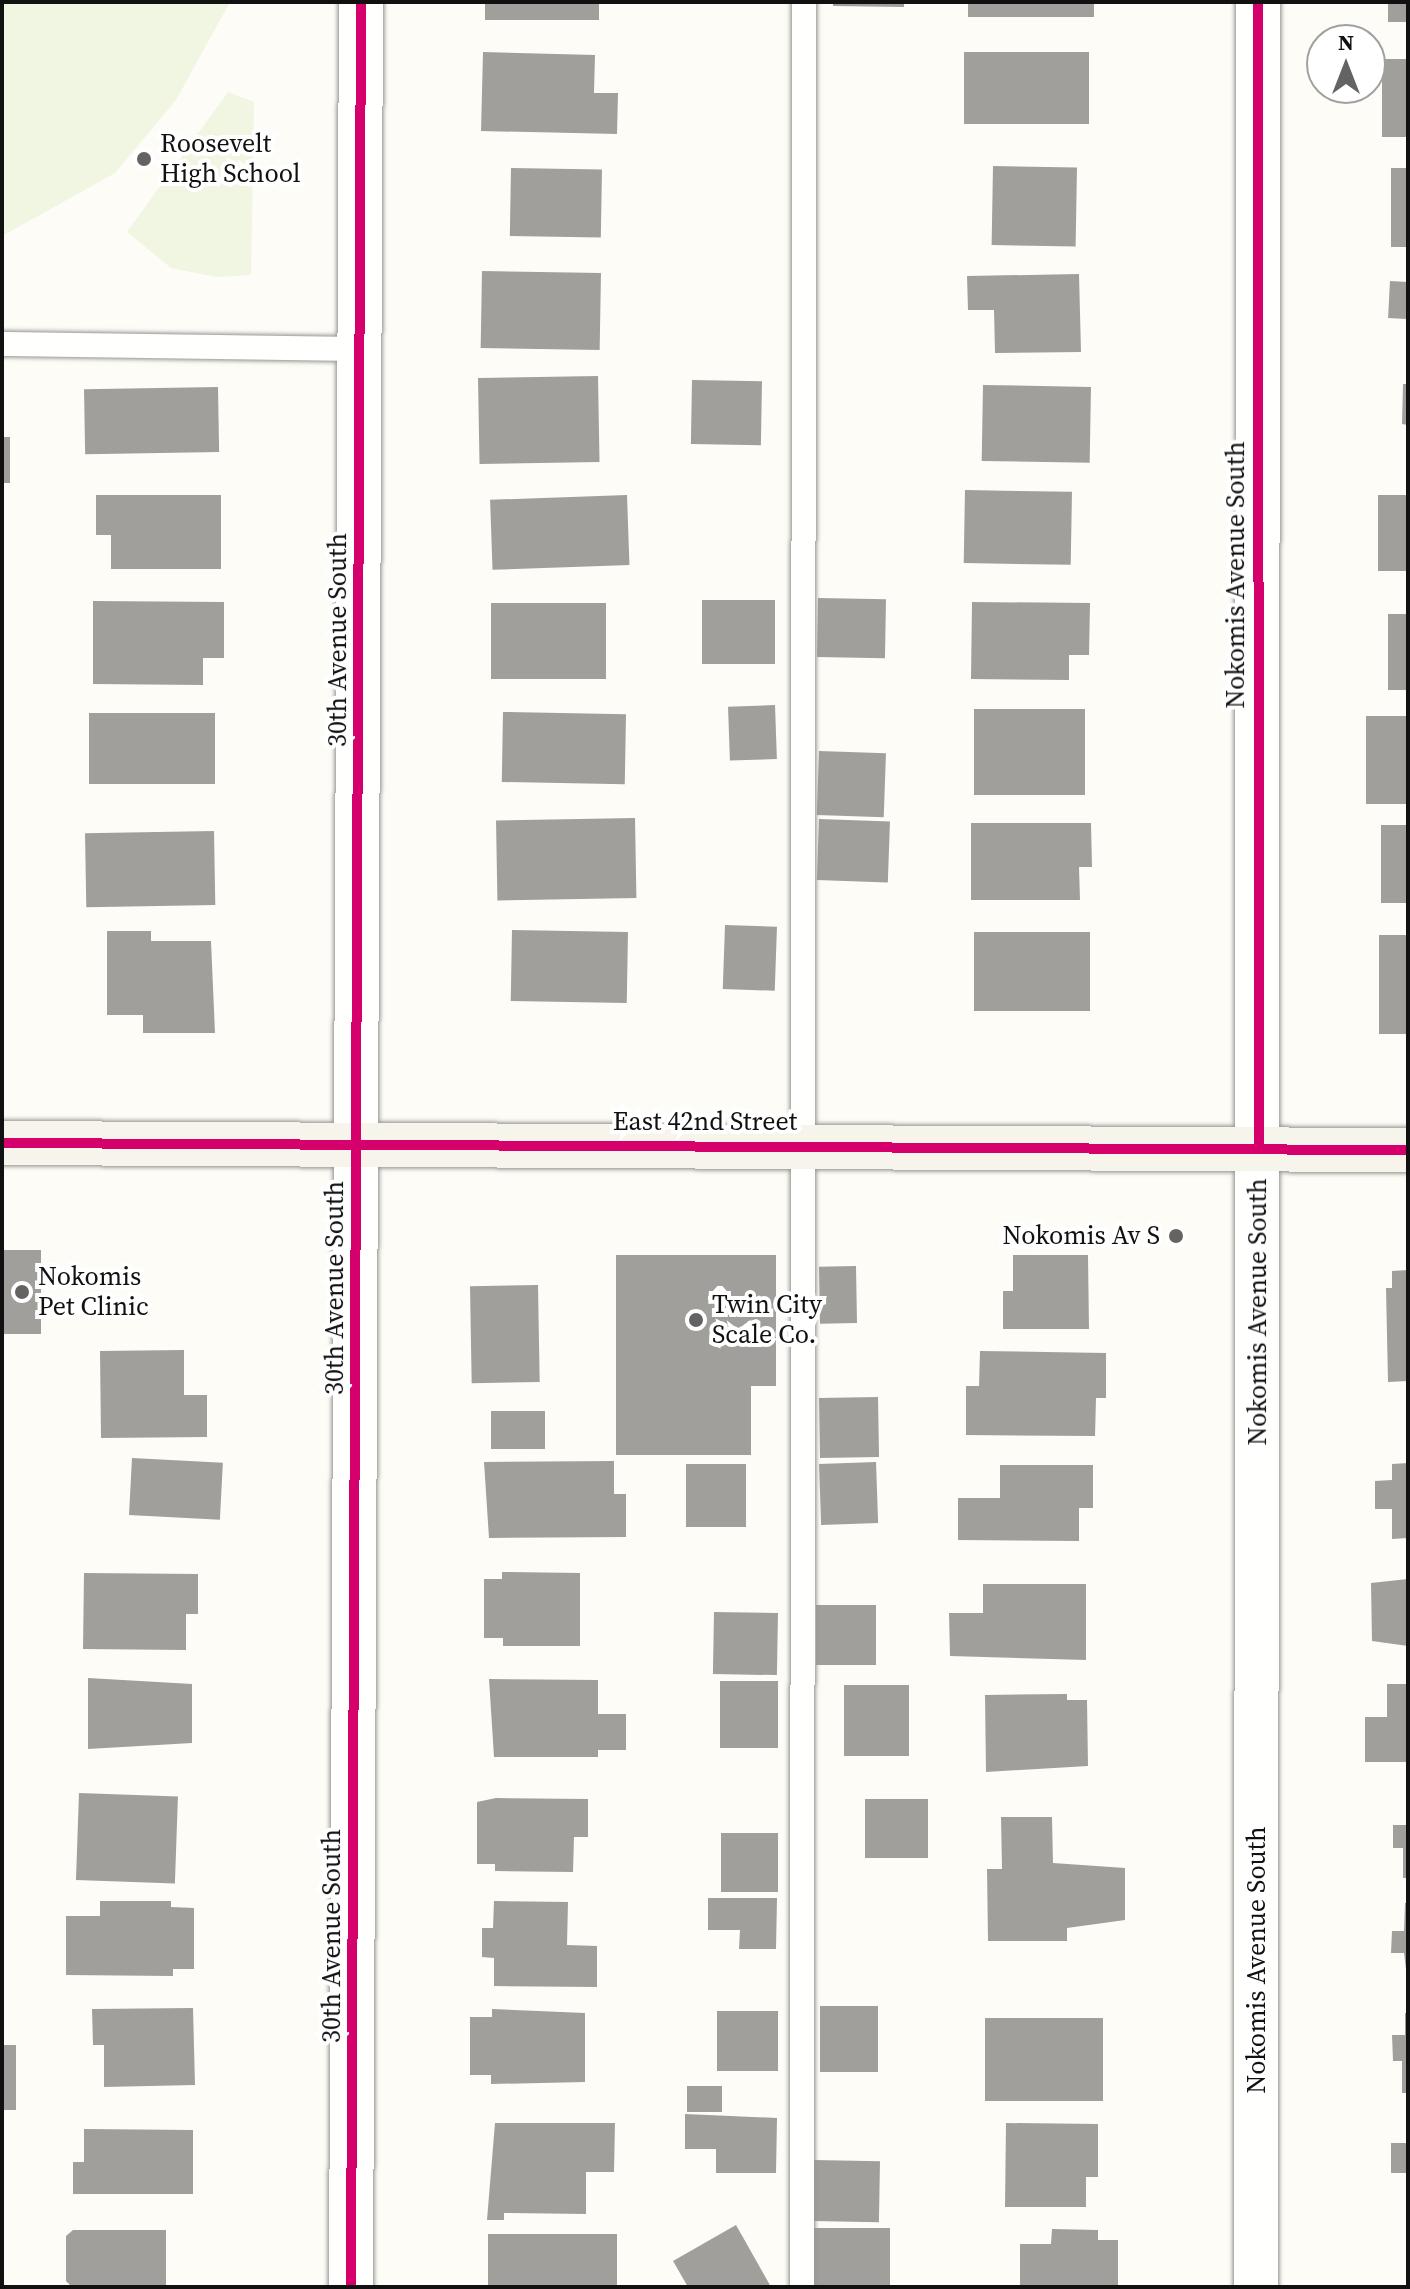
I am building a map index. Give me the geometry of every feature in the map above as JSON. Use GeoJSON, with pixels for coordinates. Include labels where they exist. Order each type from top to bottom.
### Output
{"type":"FeatureCollection","features":[{"type":"Feature","properties":{"kind":"street","name":"30th Avenue South"},"geometry":{"type":"LineString","coordinates":[[351,2287],[362,349],[361,2]]}},
{"type":"Feature","properties":{"kind":"street","name":"Nokomis Avenue South"},"geometry":{"type":"LineString","coordinates":[[1256,2287],[1258,2]]}},
{"type":"Feature","properties":{"kind":"street","name":"East 42nd Street"},"geometry":{"type":"LineString","coordinates":[[2,1143],[1408,1150]]}},
{"type":"Feature","properties":{"kind":"lane"},"geometry":{"type":"LineString","coordinates":[[802,2287],[804,2]]}},
{"type":"Feature","properties":{"kind":"lane"},"geometry":{"type":"LineString","coordinates":[[2,344],[362,349]]}},
{"type":"Feature","properties":{"kind":"green space"},"geometry":{"type":"Polygon","coordinates":[[[2,2],[230,2],[176,100],[115,173],[2,236],[2,2]]]}},
{"type":"Feature","properties":{"kind":"green space"},"geometry":{"type":"Polygon","coordinates":[[[228,92],[254,102],[251,275],[216,277],[171,268],[127,232],[228,92]]]}},
{"type":"Feature","properties":{"kind":"building"},"geometry":{"type":"Polygon","coordinates":[[[485,2],[599,2],[599,20],[485,20],[485,2]]]}},
{"type":"Feature","properties":{"kind":"building"},"geometry":{"type":"Polygon","coordinates":[[[833,2],[904,2],[904,7],[833,6],[833,2]]]}},
{"type":"Feature","properties":{"kind":"building"},"geometry":{"type":"Polygon","coordinates":[[[968,2],[1094,2],[1094,17],[968,17],[968,2]]]}},
{"type":"Feature","properties":{"kind":"building"},"geometry":{"type":"Polygon","coordinates":[[[1388,2],[1408,2],[1408,22],[1388,22],[1388,2]]]}},
{"type":"Feature","properties":{"kind":"building"},"geometry":{"type":"Polygon","coordinates":[[[483,52],[595,55],[594,93],[618,93],[617,134],[481,131],[483,52]]]}},
{"type":"Feature","properties":{"kind":"building"},"geometry":{"type":"Polygon","coordinates":[[[964,52],[1089,52],[1089,124],[964,124],[964,52]]]}},
{"type":"Feature","properties":{"kind":"building"},"geometry":{"type":"Polygon","coordinates":[[[1386,59],[1408,59],[1408,137],[1382,137],[1386,59]]]}},
{"type":"Feature","properties":{"kind":"building"},"geometry":{"type":"Polygon","coordinates":[[[993,166],[1077,167],[1076,246],[992,245],[993,166]]]}},
{"type":"Feature","properties":{"kind":"building"},"geometry":{"type":"Polygon","coordinates":[[[511,168],[602,170],[601,238],[510,236],[511,168]]]}},
{"type":"Feature","properties":{"kind":"building"},"geometry":{"type":"Polygon","coordinates":[[[1391,168],[1408,168],[1408,247],[1391,247],[1391,168]]]}},
{"type":"Feature","properties":{"kind":"building"},"geometry":{"type":"Polygon","coordinates":[[[482,271],[601,273],[600,350],[481,348],[482,271]]]}},
{"type":"Feature","properties":{"kind":"building"},"geometry":{"type":"Polygon","coordinates":[[[1079,274],[1081,352],[995,353],[994,310],[968,310],[967,276],[1079,274]]]}},
{"type":"Feature","properties":{"kind":"building"},"geometry":{"type":"Polygon","coordinates":[[[1390,281],[1408,282],[1406,319],[1388,318],[1390,281]]]}},
{"type":"Feature","properties":{"kind":"building"},"geometry":{"type":"Polygon","coordinates":[[[598,376],[600,462],[480,464],[478,378],[598,376]]]}},
{"type":"Feature","properties":{"kind":"building"},"geometry":{"type":"Polygon","coordinates":[[[692,380],[762,381],[761,445],[691,444],[692,380]]]}},
{"type":"Feature","properties":{"kind":"building"},"geometry":{"type":"Polygon","coordinates":[[[1403,384],[1408,384],[1408,425],[1402,424],[1403,384]]]}},
{"type":"Feature","properties":{"kind":"building"},"geometry":{"type":"Polygon","coordinates":[[[983,385],[1091,387],[1090,463],[982,461],[983,385]]]}},
{"type":"Feature","properties":{"kind":"building"},"geometry":{"type":"Polygon","coordinates":[[[218,387],[219,452],[85,454],[84,389],[218,387]]]}},
{"type":"Feature","properties":{"kind":"building"},"geometry":{"type":"Polygon","coordinates":[[[2,437],[10,437],[10,483],[2,483],[2,437]]]}},
{"type":"Feature","properties":{"kind":"building"},"geometry":{"type":"Polygon","coordinates":[[[965,490],[1072,492],[1071,565],[964,563],[965,490]]]}},
{"type":"Feature","properties":{"kind":"building"},"geometry":{"type":"Polygon","coordinates":[[[96,495],[221,495],[221,569],[111,569],[111,535],[96,535],[96,495]]]}},
{"type":"Feature","properties":{"kind":"building"},"geometry":{"type":"Polygon","coordinates":[[[627,495],[629,565],[493,570],[490,500],[627,495]]]}},
{"type":"Feature","properties":{"kind":"building"},"geometry":{"type":"Polygon","coordinates":[[[1378,495],[1408,495],[1408,571],[1378,571],[1378,495]]]}},
{"type":"Feature","properties":{"kind":"building"},"geometry":{"type":"Polygon","coordinates":[[[818,598],[886,599],[885,658],[817,657],[818,598]]]}},
{"type":"Feature","properties":{"kind":"building"},"geometry":{"type":"Polygon","coordinates":[[[702,600],[775,600],[775,664],[702,664],[702,600]]]}},
{"type":"Feature","properties":{"kind":"building"},"geometry":{"type":"Polygon","coordinates":[[[93,601],[224,602],[224,658],[203,658],[203,685],[93,684],[93,601]]]}},
{"type":"Feature","properties":{"kind":"building"},"geometry":{"type":"Polygon","coordinates":[[[972,602],[1090,603],[1089,655],[1069,655],[1069,680],[971,679],[972,602]]]}},
{"type":"Feature","properties":{"kind":"building"},"geometry":{"type":"Polygon","coordinates":[[[491,603],[606,603],[606,679],[491,679],[491,603]]]}},
{"type":"Feature","properties":{"kind":"building"},"geometry":{"type":"Polygon","coordinates":[[[1388,614],[1408,614],[1408,690],[1388,690],[1388,614]]]}},
{"type":"Feature","properties":{"kind":"building"},"geometry":{"type":"Polygon","coordinates":[[[775,705],[777,759],[730,761],[728,707],[775,705]]]}},
{"type":"Feature","properties":{"kind":"building"},"geometry":{"type":"Polygon","coordinates":[[[974,709],[1085,709],[1085,795],[974,795],[974,709]]]}},
{"type":"Feature","properties":{"kind":"building"},"geometry":{"type":"Polygon","coordinates":[[[503,712],[626,714],[625,784],[502,782],[503,712]]]}},
{"type":"Feature","properties":{"kind":"building"},"geometry":{"type":"Polygon","coordinates":[[[89,713],[215,713],[215,784],[89,784],[89,713]]]}},
{"type":"Feature","properties":{"kind":"building"},"geometry":{"type":"Polygon","coordinates":[[[1366,716],[1408,716],[1408,804],[1366,804],[1366,716]]]}},
{"type":"Feature","properties":{"kind":"building"},"geometry":{"type":"Polygon","coordinates":[[[819,751],[886,753],[884,817],[817,815],[819,751]]]}},
{"type":"Feature","properties":{"kind":"building"},"geometry":{"type":"Polygon","coordinates":[[[635,818],[636,898],[497,900],[496,820],[635,818]]]}},
{"type":"Feature","properties":{"kind":"building"},"geometry":{"type":"Polygon","coordinates":[[[819,819],[890,821],[888,882],[817,880],[819,819]]]}},
{"type":"Feature","properties":{"kind":"building"},"geometry":{"type":"Polygon","coordinates":[[[971,823],[1091,823],[1092,867],[1079,867],[1080,900],[971,900],[971,823]]]}},
{"type":"Feature","properties":{"kind":"building"},"geometry":{"type":"Polygon","coordinates":[[[1381,825],[1408,825],[1408,903],[1381,903],[1381,825]]]}},
{"type":"Feature","properties":{"kind":"building"},"geometry":{"type":"Polygon","coordinates":[[[214,831],[215,905],[86,907],[85,833],[214,831]]]}},
{"type":"Feature","properties":{"kind":"building"},"geometry":{"type":"Polygon","coordinates":[[[725,925],[777,927],[775,991],[723,989],[725,925]]]}},
{"type":"Feature","properties":{"kind":"building"},"geometry":{"type":"Polygon","coordinates":[[[512,930],[628,932],[627,1003],[511,1001],[512,930]]]}},
{"type":"Feature","properties":{"kind":"building"},"geometry":{"type":"Polygon","coordinates":[[[107,931],[151,931],[151,941],[211,941],[215,1033],[143,1033],[143,1015],[107,1015],[107,931]]]}},
{"type":"Feature","properties":{"kind":"building"},"geometry":{"type":"Polygon","coordinates":[[[974,932],[1090,932],[1090,1011],[974,1011],[974,932]]]}},
{"type":"Feature","properties":{"kind":"building"},"geometry":{"type":"Polygon","coordinates":[[[1379,935],[1408,935],[1408,1034],[1379,1034],[1379,935]]]}},
{"type":"Feature","properties":{"kind":"building","name":"Nokomis Pet Clinic"},"geometry":{"type":"Polygon","coordinates":[[[2,1250],[41,1250],[41,1334],[2,1334],[2,1250]]]}},
{"type":"Feature","properties":{"kind":"building","name":"Twin City Scale Co."},"geometry":{"type":"Polygon","coordinates":[[[616,1255],[776,1255],[776,1386],[751,1386],[751,1455],[616,1455],[616,1255]]]}},
{"type":"Feature","properties":{"kind":"building"},"geometry":{"type":"Polygon","coordinates":[[[1013,1255],[1088,1255],[1089,1329],[1003,1329],[1003,1291],[1013,1291],[1013,1255]]]}},
{"type":"Feature","properties":{"kind":"building"},"geometry":{"type":"Polygon","coordinates":[[[856,1266],[857,1323],[820,1324],[819,1267],[856,1266]]]}},
{"type":"Feature","properties":{"kind":"building"},"geometry":{"type":"Polygon","coordinates":[[[1408,1270],[1408,1381],[1388,1382],[1386,1288],[1392,1288],[1392,1271],[1408,1270]]]}},
{"type":"Feature","properties":{"kind":"building"},"geometry":{"type":"Polygon","coordinates":[[[538,1285],[540,1382],[472,1383],[470,1286],[538,1285]]]}},
{"type":"Feature","properties":{"kind":"building"},"geometry":{"type":"Polygon","coordinates":[[[184,1350],[184,1395],[207,1395],[207,1437],[101,1438],[100,1351],[184,1350]]]}},
{"type":"Feature","properties":{"kind":"building"},"geometry":{"type":"Polygon","coordinates":[[[980,1351],[1106,1353],[1106,1398],[1096,1398],[1095,1436],[966,1435],[966,1386],[979,1386],[980,1351]]]}},
{"type":"Feature","properties":{"kind":"building"},"geometry":{"type":"Polygon","coordinates":[[[878,1397],[879,1457],[820,1458],[819,1398],[878,1397]]]}},
{"type":"Feature","properties":{"kind":"building"},"geometry":{"type":"Polygon","coordinates":[[[491,1411],[545,1411],[545,1449],[491,1449],[491,1411]]]}},
{"type":"Feature","properties":{"kind":"building"},"geometry":{"type":"Polygon","coordinates":[[[132,1458],[223,1463],[220,1520],[129,1515],[132,1458]]]}},
{"type":"Feature","properties":{"kind":"building"},"geometry":{"type":"Polygon","coordinates":[[[614,1461],[614,1494],[626,1494],[626,1537],[489,1538],[484,1462],[614,1461]]]}},
{"type":"Feature","properties":{"kind":"building"},"geometry":{"type":"Polygon","coordinates":[[[876,1462],[878,1523],[821,1525],[819,1464],[876,1462]]]}},
{"type":"Feature","properties":{"kind":"building"},"geometry":{"type":"Polygon","coordinates":[[[1408,1463],[1408,1538],[1392,1539],[1392,1509],[1375,1509],[1375,1481],[1392,1480],[1392,1464],[1408,1463]]]}},
{"type":"Feature","properties":{"kind":"building"},"geometry":{"type":"Polygon","coordinates":[[[686,1464],[746,1464],[746,1527],[686,1527],[686,1464]]]}},
{"type":"Feature","properties":{"kind":"building"},"geometry":{"type":"Polygon","coordinates":[[[1000,1465],[1093,1465],[1093,1508],[1079,1508],[1079,1541],[958,1540],[958,1498],[1000,1498],[1000,1465]]]}},
{"type":"Feature","properties":{"kind":"building"},"geometry":{"type":"Polygon","coordinates":[[[502,1572],[580,1573],[580,1646],[503,1646],[503,1638],[484,1638],[484,1579],[502,1579],[502,1572]]]}},
{"type":"Feature","properties":{"kind":"building"},"geometry":{"type":"Polygon","coordinates":[[[84,1573],[198,1574],[198,1614],[186,1614],[186,1650],[83,1649],[84,1573]]]}},
{"type":"Feature","properties":{"kind":"building"},"geometry":{"type":"Polygon","coordinates":[[[1408,1579],[1408,1646],[1372,1641],[1371,1583],[1408,1579]]]}},
{"type":"Feature","properties":{"kind":"building"},"geometry":{"type":"Polygon","coordinates":[[[983,1584],[1086,1584],[1086,1660],[950,1656],[949,1613],[983,1613],[983,1584]]]}},
{"type":"Feature","properties":{"kind":"building"},"geometry":{"type":"Polygon","coordinates":[[[816,1605],[876,1605],[876,1665],[816,1665],[816,1605]]]}},
{"type":"Feature","properties":{"kind":"building"},"geometry":{"type":"Polygon","coordinates":[[[714,1612],[778,1613],[777,1675],[713,1674],[714,1612]]]}},
{"type":"Feature","properties":{"kind":"building"},"geometry":{"type":"Polygon","coordinates":[[[88,1678],[192,1684],[192,1743],[88,1749],[88,1678]]]}},
{"type":"Feature","properties":{"kind":"building"},"geometry":{"type":"Polygon","coordinates":[[[489,1679],[598,1680],[598,1714],[626,1714],[626,1750],[598,1750],[598,1757],[494,1757],[489,1679]]]}},
{"type":"Feature","properties":{"kind":"building"},"geometry":{"type":"Polygon","coordinates":[[[720,1681],[778,1681],[778,1748],[720,1748],[720,1681]]]}},
{"type":"Feature","properties":{"kind":"building"},"geometry":{"type":"Polygon","coordinates":[[[1387,1684],[1408,1684],[1408,1762],[1365,1762],[1365,1717],[1387,1717],[1387,1684]]]}},
{"type":"Feature","properties":{"kind":"building"},"geometry":{"type":"Polygon","coordinates":[[[844,1685],[909,1685],[909,1756],[844,1756],[844,1685]]]}},
{"type":"Feature","properties":{"kind":"building"},"geometry":{"type":"Polygon","coordinates":[[[1067,1694],[1067,1700],[1087,1700],[1088,1766],[986,1772],[985,1695],[1067,1694]]]}},
{"type":"Feature","properties":{"kind":"building"},"geometry":{"type":"Polygon","coordinates":[[[79,1793],[178,1796],[175,1883],[76,1880],[79,1793]]]}},
{"type":"Feature","properties":{"kind":"building"},"geometry":{"type":"Polygon","coordinates":[[[496,1798],[588,1799],[588,1837],[574,1837],[573,1872],[495,1871],[495,1864],[477,1864],[477,1802],[496,1798]]]}},
{"type":"Feature","properties":{"kind":"building"},"geometry":{"type":"Polygon","coordinates":[[[865,1799],[928,1799],[928,1858],[865,1858],[865,1799]]]}},
{"type":"Feature","properties":{"kind":"building"},"geometry":{"type":"Polygon","coordinates":[[[1001,1817],[1052,1817],[1053,1863],[1125,1868],[1125,1920],[1067,1928],[1067,1941],[988,1941],[987,1869],[1002,1869],[1001,1817]]]}},
{"type":"Feature","properties":{"kind":"building"},"geometry":{"type":"Polygon","coordinates":[[[1393,1825],[1408,1825],[1408,1878],[1403,1878],[1403,1848],[1393,1848],[1393,1825]]]}},
{"type":"Feature","properties":{"kind":"building"},"geometry":{"type":"Polygon","coordinates":[[[721,1833],[778,1833],[778,1892],[721,1892],[721,1833]]]}},
{"type":"Feature","properties":{"kind":"building"},"geometry":{"type":"Polygon","coordinates":[[[708,1898],[777,1898],[776,1949],[739,1949],[740,1930],[708,1930],[708,1898]]]}},
{"type":"Feature","properties":{"kind":"building"},"geometry":{"type":"Polygon","coordinates":[[[100,1901],[171,1901],[171,1907],[194,1908],[194,1969],[173,1969],[173,1976],[66,1975],[66,1916],[100,1916],[100,1901]]]}},
{"type":"Feature","properties":{"kind":"building"},"geometry":{"type":"Polygon","coordinates":[[[494,1901],[568,1902],[567,1945],[597,1946],[597,1987],[494,1986],[494,1958],[482,1957],[482,1928],[493,1928],[494,1901]]]}},
{"type":"Feature","properties":{"kind":"building"},"geometry":{"type":"Polygon","coordinates":[[[1405,1903],[1408,1903],[1408,1986],[1404,1953],[1391,1953],[1392,1931],[1404,1931],[1405,1903]]]}},
{"type":"Feature","properties":{"kind":"building"},"geometry":{"type":"Polygon","coordinates":[[[820,2006],[878,2006],[878,2072],[820,2072],[820,2006]]]}},
{"type":"Feature","properties":{"kind":"building"},"geometry":{"type":"Polygon","coordinates":[[[193,2008],[195,2085],[104,2087],[104,2045],[93,2045],[92,2009],[193,2008]]]}},
{"type":"Feature","properties":{"kind":"building"},"geometry":{"type":"Polygon","coordinates":[[[492,2009],[585,2013],[585,2082],[491,2084],[491,2075],[470,2075],[470,2017],[492,2017],[492,2009]]]}},
{"type":"Feature","properties":{"kind":"building"},"geometry":{"type":"Polygon","coordinates":[[[717,2011],[778,2011],[778,2071],[717,2071],[717,2011]]]}},
{"type":"Feature","properties":{"kind":"building"},"geometry":{"type":"Polygon","coordinates":[[[1405,2013],[1408,2013],[1408,2093],[1402,2093],[1402,2061],[1393,2061],[1392,2035],[1405,2035],[1405,2013]]]}},
{"type":"Feature","properties":{"kind":"building"},"geometry":{"type":"Polygon","coordinates":[[[985,2018],[1103,2018],[1103,2101],[985,2101],[985,2018]]]}},
{"type":"Feature","properties":{"kind":"building"},"geometry":{"type":"Polygon","coordinates":[[[2,2045],[16,2045],[16,2110],[2,2110],[2,2045]]]}},
{"type":"Feature","properties":{"kind":"building"},"geometry":{"type":"Polygon","coordinates":[[[687,2086],[722,2086],[722,2112],[687,2112],[687,2086]]]}},
{"type":"Feature","properties":{"kind":"building"},"geometry":{"type":"Polygon","coordinates":[[[685,2114],[777,2118],[776,2173],[716,2173],[716,2149],[685,2149],[685,2114]]]}},
{"type":"Feature","properties":{"kind":"building"},"geometry":{"type":"Polygon","coordinates":[[[495,2123],[615,2123],[614,2172],[586,2172],[586,2214],[504,2213],[504,2220],[487,2220],[495,2123]]]}},
{"type":"Feature","properties":{"kind":"building"},"geometry":{"type":"Polygon","coordinates":[[[1006,2123],[1098,2124],[1098,2177],[1086,2177],[1086,2207],[1005,2207],[1006,2123]]]}},
{"type":"Feature","properties":{"kind":"building"},"geometry":{"type":"Polygon","coordinates":[[[84,2129],[193,2130],[193,2194],[73,2194],[73,2162],[84,2162],[84,2129]]]}},
{"type":"Feature","properties":{"kind":"building"},"geometry":{"type":"Polygon","coordinates":[[[1391,2143],[1408,2143],[1408,2173],[1391,2173],[1391,2143]]]}},
{"type":"Feature","properties":{"kind":"building"},"geometry":{"type":"Polygon","coordinates":[[[814,2160],[880,2161],[879,2222],[813,2221],[814,2160]]]}},
{"type":"Feature","properties":{"kind":"building"},"geometry":{"type":"Polygon","coordinates":[[[736,2225],[771,2287],[688,2287],[673,2261],[736,2225]]]}},
{"type":"Feature","properties":{"kind":"building"},"geometry":{"type":"Polygon","coordinates":[[[812,2228],[890,2228],[890,2287],[812,2287],[812,2228]]]}},
{"type":"Feature","properties":{"kind":"building"},"geometry":{"type":"Polygon","coordinates":[[[1052,2229],[1098,2230],[1098,2240],[1118,2240],[1118,2287],[1020,2287],[1020,2244],[1051,2244],[1052,2229]]]}},
{"type":"Feature","properties":{"kind":"building"},"geometry":{"type":"Polygon","coordinates":[[[73,2230],[166,2230],[166,2287],[72,2287],[66,2281],[66,2236],[73,2230]]]}},
{"type":"Feature","properties":{"kind":"building"},"geometry":{"type":"Polygon","coordinates":[[[488,2234],[617,2234],[617,2287],[488,2287],[488,2234]]]}},
{"type":"Feature","properties":{"kind":"cycle path"},"geometry":{"type":"LineString","coordinates":[[351,2287],[361,2]]}},
{"type":"Feature","properties":{"kind":"cycle path"},"geometry":{"type":"LineString","coordinates":[[1258,2],[1259,1149]]}},
{"type":"Feature","properties":{"kind":"cycle path"},"geometry":{"type":"LineString","coordinates":[[2,1143],[1408,1150]]}},
{"type":"Feature","properties":{"kind":"place","name":"Roosevelt High School"},"geometry":{"type":"Point","coordinates":[144,159]}},
{"type":"Feature","properties":{"kind":"place","name":"Nokomis Av S"},"geometry":{"type":"Point","coordinates":[1176,1236]}},
{"type":"Feature","properties":{"kind":"place","name":"Nokomis Pet Clinic"},"geometry":{"type":"Point","coordinates":[22,1292]}},
{"type":"Feature","properties":{"kind":"place","name":"Twin City Scale Co."},"geometry":{"type":"Point","coordinates":[696,1320]}}]}
